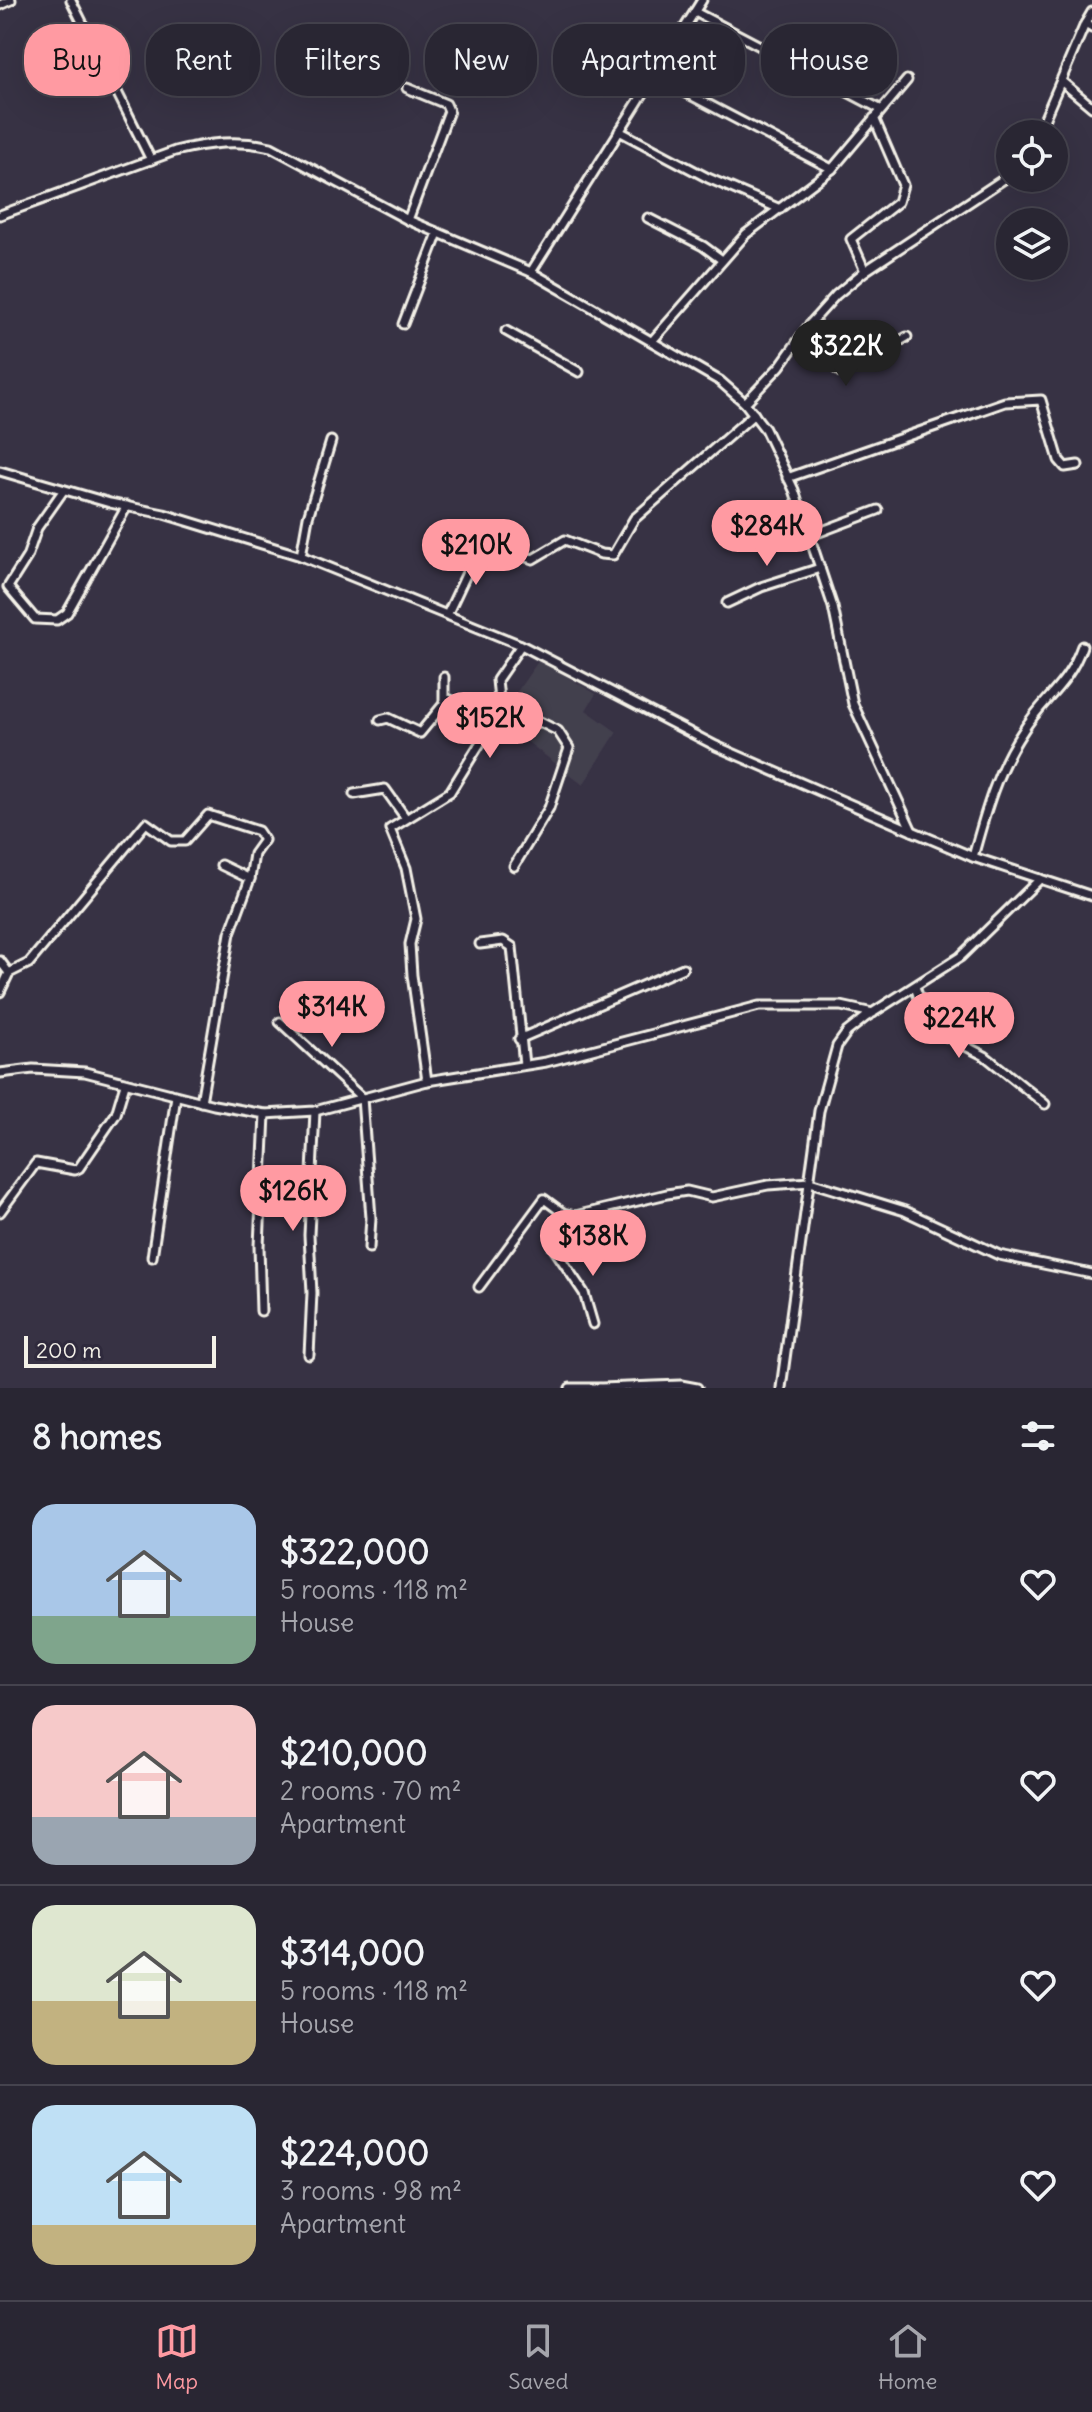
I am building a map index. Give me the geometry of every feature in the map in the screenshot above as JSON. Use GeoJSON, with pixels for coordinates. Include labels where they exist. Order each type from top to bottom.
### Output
{"type":"FeatureCollection","features":[{"type":"Feature","properties":{"kind":"street"},"geometry":{"type":"LineString","coordinates":[[0,5],[11,0]]}},
{"type":"Feature","properties":{"kind":"street"},"geometry":{"type":"LineString","coordinates":[[71,0],[151,160]]}},
{"type":"Feature","properties":{"kind":"street"},"geometry":{"type":"LineString","coordinates":[[687,24],[702,0]]}},
{"type":"Feature","properties":{"kind":"street"},"geometry":{"type":"LineString","coordinates":[[695,12],[880,109]]}},
{"type":"Feature","properties":{"kind":"street"},"geometry":{"type":"LineString","coordinates":[[1044,120],[1089,26],[1092,12]]}},
{"type":"Feature","properties":{"kind":"street"},"geometry":{"type":"LineString","coordinates":[[653,340],[746,234],[832,169],[907,80]]}},
{"type":"Feature","properties":{"kind":"street"},"geometry":{"type":"LineString","coordinates":[[1061,81],[1092,107]]}},
{"type":"Feature","properties":{"kind":"street"},"geometry":{"type":"LineString","coordinates":[[408,220],[449,111],[446,104],[409,89]]}},
{"type":"Feature","properties":{"kind":"street"},"geometry":{"type":"LineString","coordinates":[[531,272],[639,96]]}},
{"type":"Feature","properties":{"kind":"street"},"geometry":{"type":"LineString","coordinates":[[692,96],[832,169]]}},
{"type":"Feature","properties":{"kind":"street"},"geometry":{"type":"LineString","coordinates":[[865,271],[851,239],[898,202],[903,185],[874,118]]}},
{"type":"Feature","properties":{"kind":"street"},"geometry":{"type":"LineString","coordinates":[[619,131],[708,178],[780,209]]}},
{"type":"Feature","properties":{"kind":"street"},"geometry":{"type":"LineString","coordinates":[[0,215],[200,145],[251,142],[271,147],[408,220],[531,272],[720,381],[754,414],[787,478],[833,607],[853,704],[912,831]]}},
{"type":"Feature","properties":{"kind":"street"},"geometry":{"type":"LineString","coordinates":[[745,403],[780,366],[810,324],[865,271],[996,184]]}},
{"type":"Feature","properties":{"kind":"street"},"geometry":{"type":"LineString","coordinates":[[648,218],[703,246],[722,260]]}},
{"type":"Feature","properties":{"kind":"street"},"geometry":{"type":"LineString","coordinates":[[403,324],[438,233]]}},
{"type":"Feature","properties":{"kind":"street"},"geometry":{"type":"LineString","coordinates":[[810,324],[833,366],[842,373],[907,337]]}},
{"type":"Feature","properties":{"kind":"street"},"geometry":{"type":"LineString","coordinates":[[506,331],[579,372]]}},
{"type":"Feature","properties":{"kind":"street"},"geometry":{"type":"LineString","coordinates":[[787,478],[1005,402],[1033,397],[1041,400],[1059,460],[1065,467],[1078,465]]}},
{"type":"Feature","properties":{"kind":"street"},"geometry":{"type":"LineString","coordinates":[[447,615],[481,543],[533,559],[565,540],[613,555],[634,519],[754,414]]}},
{"type":"Feature","properties":{"kind":"street"},"geometry":{"type":"LineString","coordinates":[[301,556],[308,517],[331,441]]}},
{"type":"Feature","properties":{"kind":"street"},"geometry":{"type":"LineString","coordinates":[[0,471],[63,491],[192,522],[301,556],[521,645],[716,746],[912,831],[973,857],[1092,896]]}},
{"type":"Feature","properties":{"kind":"street"},"geometry":{"type":"LineString","coordinates":[[0,596],[27,557],[37,528],[63,491]]}},
{"type":"Feature","properties":{"kind":"street"},"geometry":{"type":"LineString","coordinates":[[8,587],[35,619],[57,620],[67,613],[127,506]]}},
{"type":"Feature","properties":{"kind":"street"},"geometry":{"type":"LineString","coordinates":[[809,536],[878,510]]}},
{"type":"Feature","properties":{"kind":"street"},"geometry":{"type":"LineString","coordinates":[[727,603],[761,587],[820,568]]}},
{"type":"Feature","properties":{"kind":"street"},"geometry":{"type":"LineString","coordinates":[[427,1081],[412,975],[410,944],[416,919],[406,868],[390,829],[405,817],[437,803],[450,792],[492,723],[499,699],[497,680],[521,645]]}},
{"type":"Feature","properties":{"kind":"street"},"geometry":{"type":"LineString","coordinates":[[973,857],[987,807],[1005,762],[1023,730],[1067,681],[1082,646]]}},
{"type":"Feature","properties":{"kind":"street"},"geometry":{"type":"LineString","coordinates":[[380,720],[388,718],[405,729],[420,733],[444,702],[444,677]]}},
{"type":"Feature","properties":{"kind":"street"},"geometry":{"type":"LineString","coordinates":[[479,712],[499,699]]}},
{"type":"Feature","properties":{"kind":"street"},"geometry":{"type":"LineString","coordinates":[[444,702],[454,701],[479,712],[492,723]]}},
{"type":"Feature","properties":{"kind":"street"},"geometry":{"type":"LineString","coordinates":[[514,866],[549,808],[569,748],[558,731],[540,722]]}},
{"type":"Feature","properties":{"kind":"street"},"geometry":{"type":"LineString","coordinates":[[354,794],[385,789],[405,817]]}},
{"type":"Feature","properties":{"kind":"street"},"geometry":{"type":"LineString","coordinates":[[0,992],[9,973],[29,963],[146,823],[171,841],[185,841],[208,815],[258,831],[264,840],[254,854],[250,879],[230,933],[201,1102]]}},
{"type":"Feature","properties":{"kind":"street"},"geometry":{"type":"LineString","coordinates":[[221,865],[250,879]]}},
{"type":"Feature","properties":{"kind":"street"},"geometry":{"type":"LineString","coordinates":[[781,1388],[828,1067],[847,1032],[960,957],[1040,879]]}},
{"type":"Feature","properties":{"kind":"street"},"geometry":{"type":"LineString","coordinates":[[480,944],[503,941],[512,947],[524,1065]]}},
{"type":"Feature","properties":{"kind":"street"},"geometry":{"type":"LineString","coordinates":[[0,961],[9,973]]}},
{"type":"Feature","properties":{"kind":"street"},"geometry":{"type":"LineString","coordinates":[[519,1039],[683,968]]}},
{"type":"Feature","properties":{"kind":"street"},"geometry":{"type":"LineString","coordinates":[[915,987],[930,1028],[985,1056],[1045,1104]]}},
{"type":"Feature","properties":{"kind":"street"},"geometry":{"type":"LineString","coordinates":[[0,1073],[33,1069],[85,1072],[201,1102],[265,1114],[315,1111],[427,1081],[524,1065],[759,1006],[841,1006],[873,1013]]}},
{"type":"Feature","properties":{"kind":"street"},"geometry":{"type":"LineString","coordinates":[[280,1022],[362,1098],[371,1218],[369,1248]]}},
{"type":"Feature","properties":{"kind":"street"},"geometry":{"type":"LineString","coordinates":[[0,1212],[36,1163],[75,1170],[79,1168],[116,1114],[125,1084]]}},
{"type":"Feature","properties":{"kind":"street"},"geometry":{"type":"LineString","coordinates":[[152,1257],[176,1096]]}},
{"type":"Feature","properties":{"kind":"street"},"geometry":{"type":"LineString","coordinates":[[309,1355],[312,1293],[309,1235],[315,1111]]}},
{"type":"Feature","properties":{"kind":"street"},"geometry":{"type":"LineString","coordinates":[[261,1311],[259,1246],[265,1114]]}},
{"type":"Feature","properties":{"kind":"street"},"geometry":{"type":"LineString","coordinates":[[593,1324],[584,1293],[551,1240],[552,1235],[575,1216],[687,1191],[712,1197],[768,1185],[810,1182],[905,1211],[999,1255],[1092,1274]]}},
{"type":"Feature","properties":{"kind":"street"},"geometry":{"type":"LineString","coordinates":[[479,1287],[544,1199],[575,1216]]}},
{"type":"Feature","properties":{"kind":"street"},"geometry":{"type":"LineString","coordinates":[[570,1388],[681,1385],[697,1388]]}},
{"type":"Feature","properties":{"kind":"shaded area"},"geometry":{"type":"Polygon","coordinates":[[[539,660],[596,694],[586,710],[617,732],[583,785],[498,719],[539,660]]]}}]}
